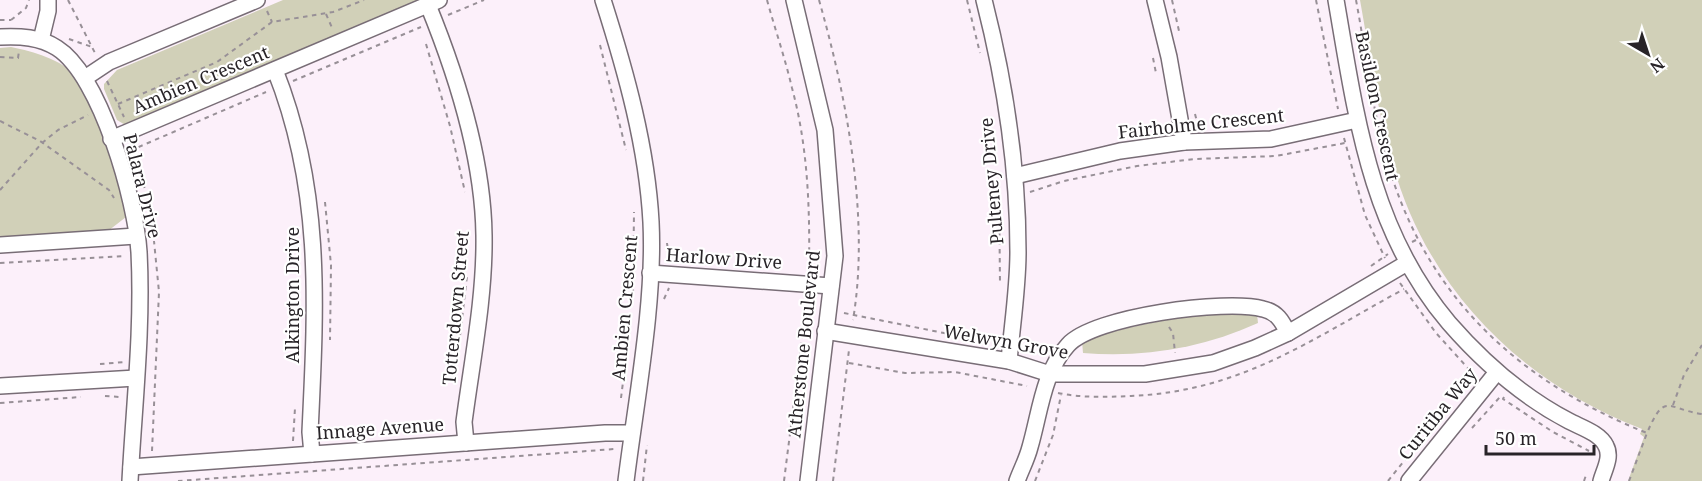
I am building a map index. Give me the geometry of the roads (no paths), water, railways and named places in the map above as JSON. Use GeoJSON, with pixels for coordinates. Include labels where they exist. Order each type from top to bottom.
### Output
{"type":"FeatureCollection","features":[{"type":"Feature","properties":{"kind":"street"},"geometry":{"type":"LineString","coordinates":[[41,40],[48,11],[48,0]]}},
{"type":"Feature","properties":{"kind":"street"},"geometry":{"type":"LineString","coordinates":[[85,78],[109,62],[229,5],[257,0]]}},
{"type":"Feature","properties":{"kind":"street","name":"Ambien Crescent"},"geometry":{"type":"LineString","coordinates":[[603,0],[622,63],[645,168],[651,223],[650,273],[624,433],[626,481]]}},
{"type":"Feature","properties":{"kind":"street","name":"Atherstone Boulevard"},"geometry":{"type":"LineString","coordinates":[[794,0],[825,130],[836,256],[808,481]]}},
{"type":"Feature","properties":{"kind":"street","name":"Pulteney Drive"},"geometry":{"type":"LineString","coordinates":[[984,0],[1008,117],[1015,176],[1018,254],[1009,361]]}},
{"type":"Feature","properties":{"kind":"street"},"geometry":{"type":"LineString","coordinates":[[1155,0],[1170,57],[1184,142]]}},
{"type":"Feature","properties":{"kind":"street","name":"Basildon Crescent"},"geometry":{"type":"LineString","coordinates":[[1336,0],[1356,113],[1375,190],[1407,263],[1449,322],[1497,372],[1535,400],[1597,436],[1607,447],[1608,453],[1600,481]]}},
{"type":"Feature","properties":{"kind":"street","name":"Ambien Crescent"},"geometry":{"type":"LineString","coordinates":[[111,139],[434,2]]}},
{"type":"Feature","properties":{"kind":"street","name":"Totterdown Street"},"geometry":{"type":"LineString","coordinates":[[434,2],[468,133],[483,214],[484,258],[464,422],[466,443]]}},
{"type":"Feature","properties":{"kind":"street","name":"Palara Drive"},"geometry":{"type":"LineString","coordinates":[[0,37],[41,40],[58,48],[85,78],[101,111],[124,179],[129,236],[139,252],[130,378],[130,474]]}},
{"type":"Feature","properties":{"kind":"street","name":"Alkington Drive"},"geometry":{"type":"LineString","coordinates":[[275,70],[300,147],[314,233],[316,294],[310,432],[312,454]]}},
{"type":"Feature","properties":{"kind":"street","name":"Fairholme Crescent"},"geometry":{"type":"LineString","coordinates":[[1015,176],[1120,151],[1184,142],[1271,139],[1356,113]]}},
{"type":"Feature","properties":{"kind":"street"},"geometry":{"type":"LineString","coordinates":[[0,245],[129,236]]}},
{"type":"Feature","properties":{"kind":"street","name":"Welwyn Grove"},"geometry":{"type":"LineString","coordinates":[[825,331],[1009,361],[1050,374],[1105,376],[1169,370],[1213,363],[1288,333],[1407,263]]}},
{"type":"Feature","properties":{"kind":"street","name":"Harlow Drive"},"geometry":{"type":"LineString","coordinates":[[650,273],[831,286]]}},
{"type":"Feature","properties":{"kind":"street"},"geometry":{"type":"LineString","coordinates":[[1017,481],[1030,450],[1050,374],[1055,363],[1076,337],[1094,330],[1181,309],[1264,309],[1280,317],[1288,333]]}},
{"type":"Feature","properties":{"kind":"street","name":"Curitiba Way"},"geometry":{"type":"LineString","coordinates":[[1409,481],[1497,372]]}},
{"type":"Feature","properties":{"kind":"street"},"geometry":{"type":"LineString","coordinates":[[0,386],[130,378]]}},
{"type":"Feature","properties":{"kind":"street","name":"Innage Avenue"},"geometry":{"type":"LineString","coordinates":[[130,474],[312,454],[624,433]]}}]}
